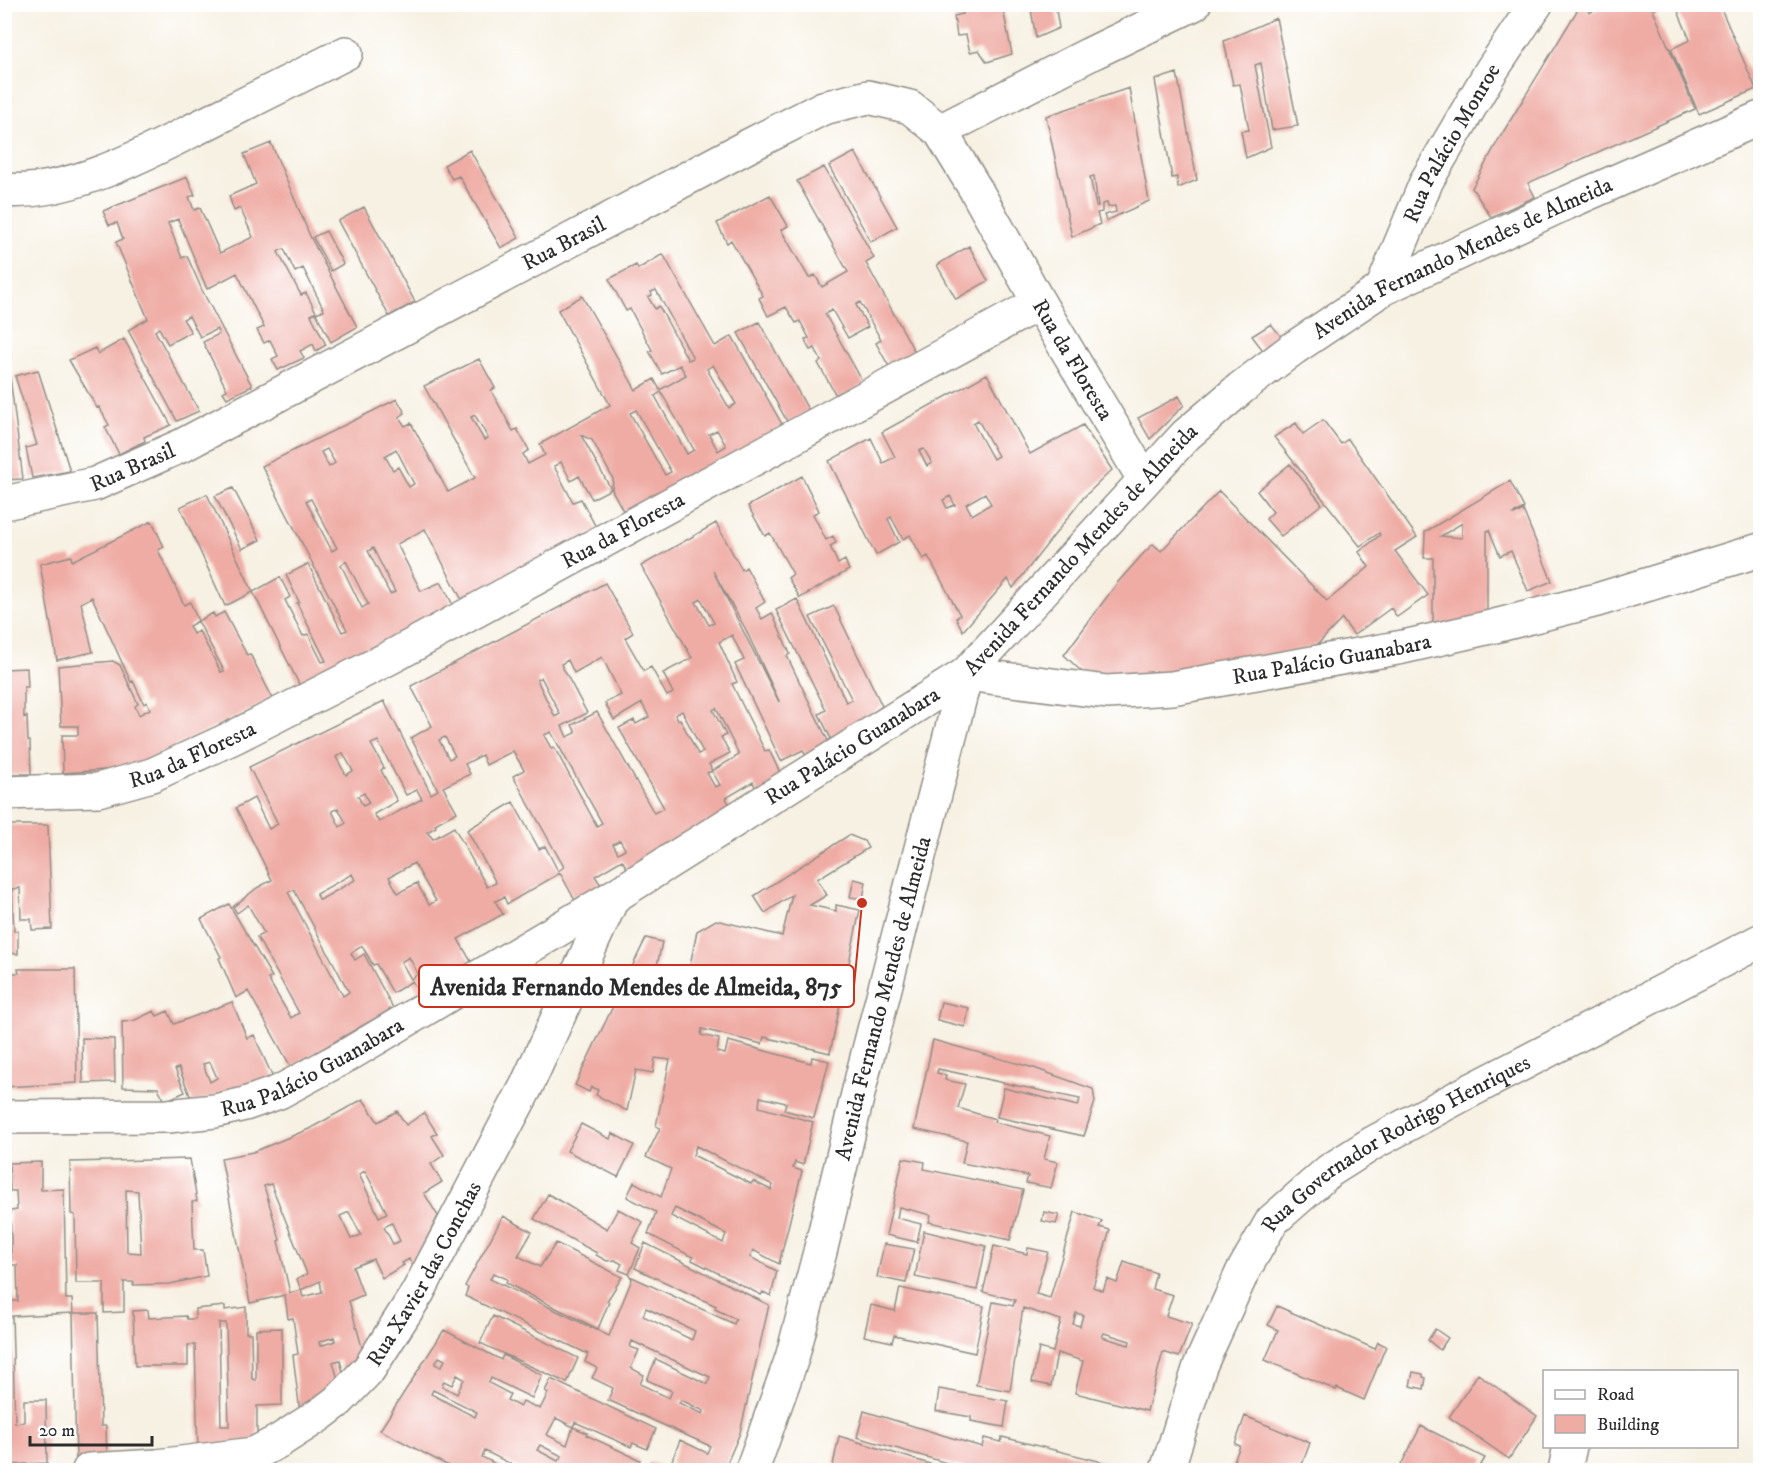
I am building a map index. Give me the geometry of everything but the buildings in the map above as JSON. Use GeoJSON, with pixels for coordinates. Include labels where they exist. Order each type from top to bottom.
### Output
{"type":"FeatureCollection","features":[{"type":"Feature","properties":{"kind":"street"},"geometry":{"type":"LineString","coordinates":[[940,131],[1194,4]]}},
{"type":"Feature","properties":{"kind":"street","name":"Rua Palácio Monroe"},"geometry":{"type":"LineString","coordinates":[[1382,289],[1427,180],[1491,71],[1536,4]]}},
{"type":"Feature","properties":{"kind":"street"},"geometry":{"type":"LineString","coordinates":[[4,190],[40,189],[70,183],[110,167],[271,92],[346,53]]}},
{"type":"Feature","properties":{"kind":"street","name":"Rua Brasil"},"geometry":{"type":"LineString","coordinates":[[4,503],[95,484],[183,445],[822,108],[868,97],[910,107],[940,131],[982,200],[1039,303]]}},
{"type":"Feature","properties":{"kind":"street","name":"Avenida Fernando Mendes de Almeida"},"geometry":{"type":"LineString","coordinates":[[752,1470],[792,1358],[966,674],[1186,435],[1241,388],[1294,348],[1382,289],[1544,213],[1761,118]]}},
{"type":"Feature","properties":{"kind":"street","name":"Rua da Floresta"},"geometry":{"type":"LineString","coordinates":[[4,793],[98,790],[152,775],[234,737],[392,657],[1039,303],[1144,479]]}},
{"type":"Feature","properties":{"kind":"street","name":"Rua Palácio Guanabara"},"geometry":{"type":"LineString","coordinates":[[4,1117],[168,1116],[215,1111],[279,1092],[361,1048],[612,897],[966,674],[1107,692],[1172,688],[1403,647],[1495,626],[1597,600],[1761,550]]}},
{"type":"Feature","properties":{"kind":"street","name":"Rua Xavier das Conchas"},"geometry":{"type":"LineString","coordinates":[[88,1470],[157,1466],[254,1454],[321,1414],[338,1401],[369,1369],[418,1292],[526,1087],[612,897]]}},
{"type":"Feature","properties":{"kind":"street","name":"Rua Governador Rodrigo Henriques"},"geometry":{"type":"LineString","coordinates":[[1167,1470],[1200,1366],[1242,1273],[1272,1221],[1329,1171],[1373,1143],[1761,941]]}},
{"type":"Feature","properties":{"kind":"street"},"geometry":{"type":"LineString","coordinates":[[1565,1470],[1569,1448]]}},
{"type":"Feature","properties":{"kind":"place","name":"Avenida Fernando Mendes de Almeida, 875"},"geometry":{"type":"Point","coordinates":[862,903]}}]}
